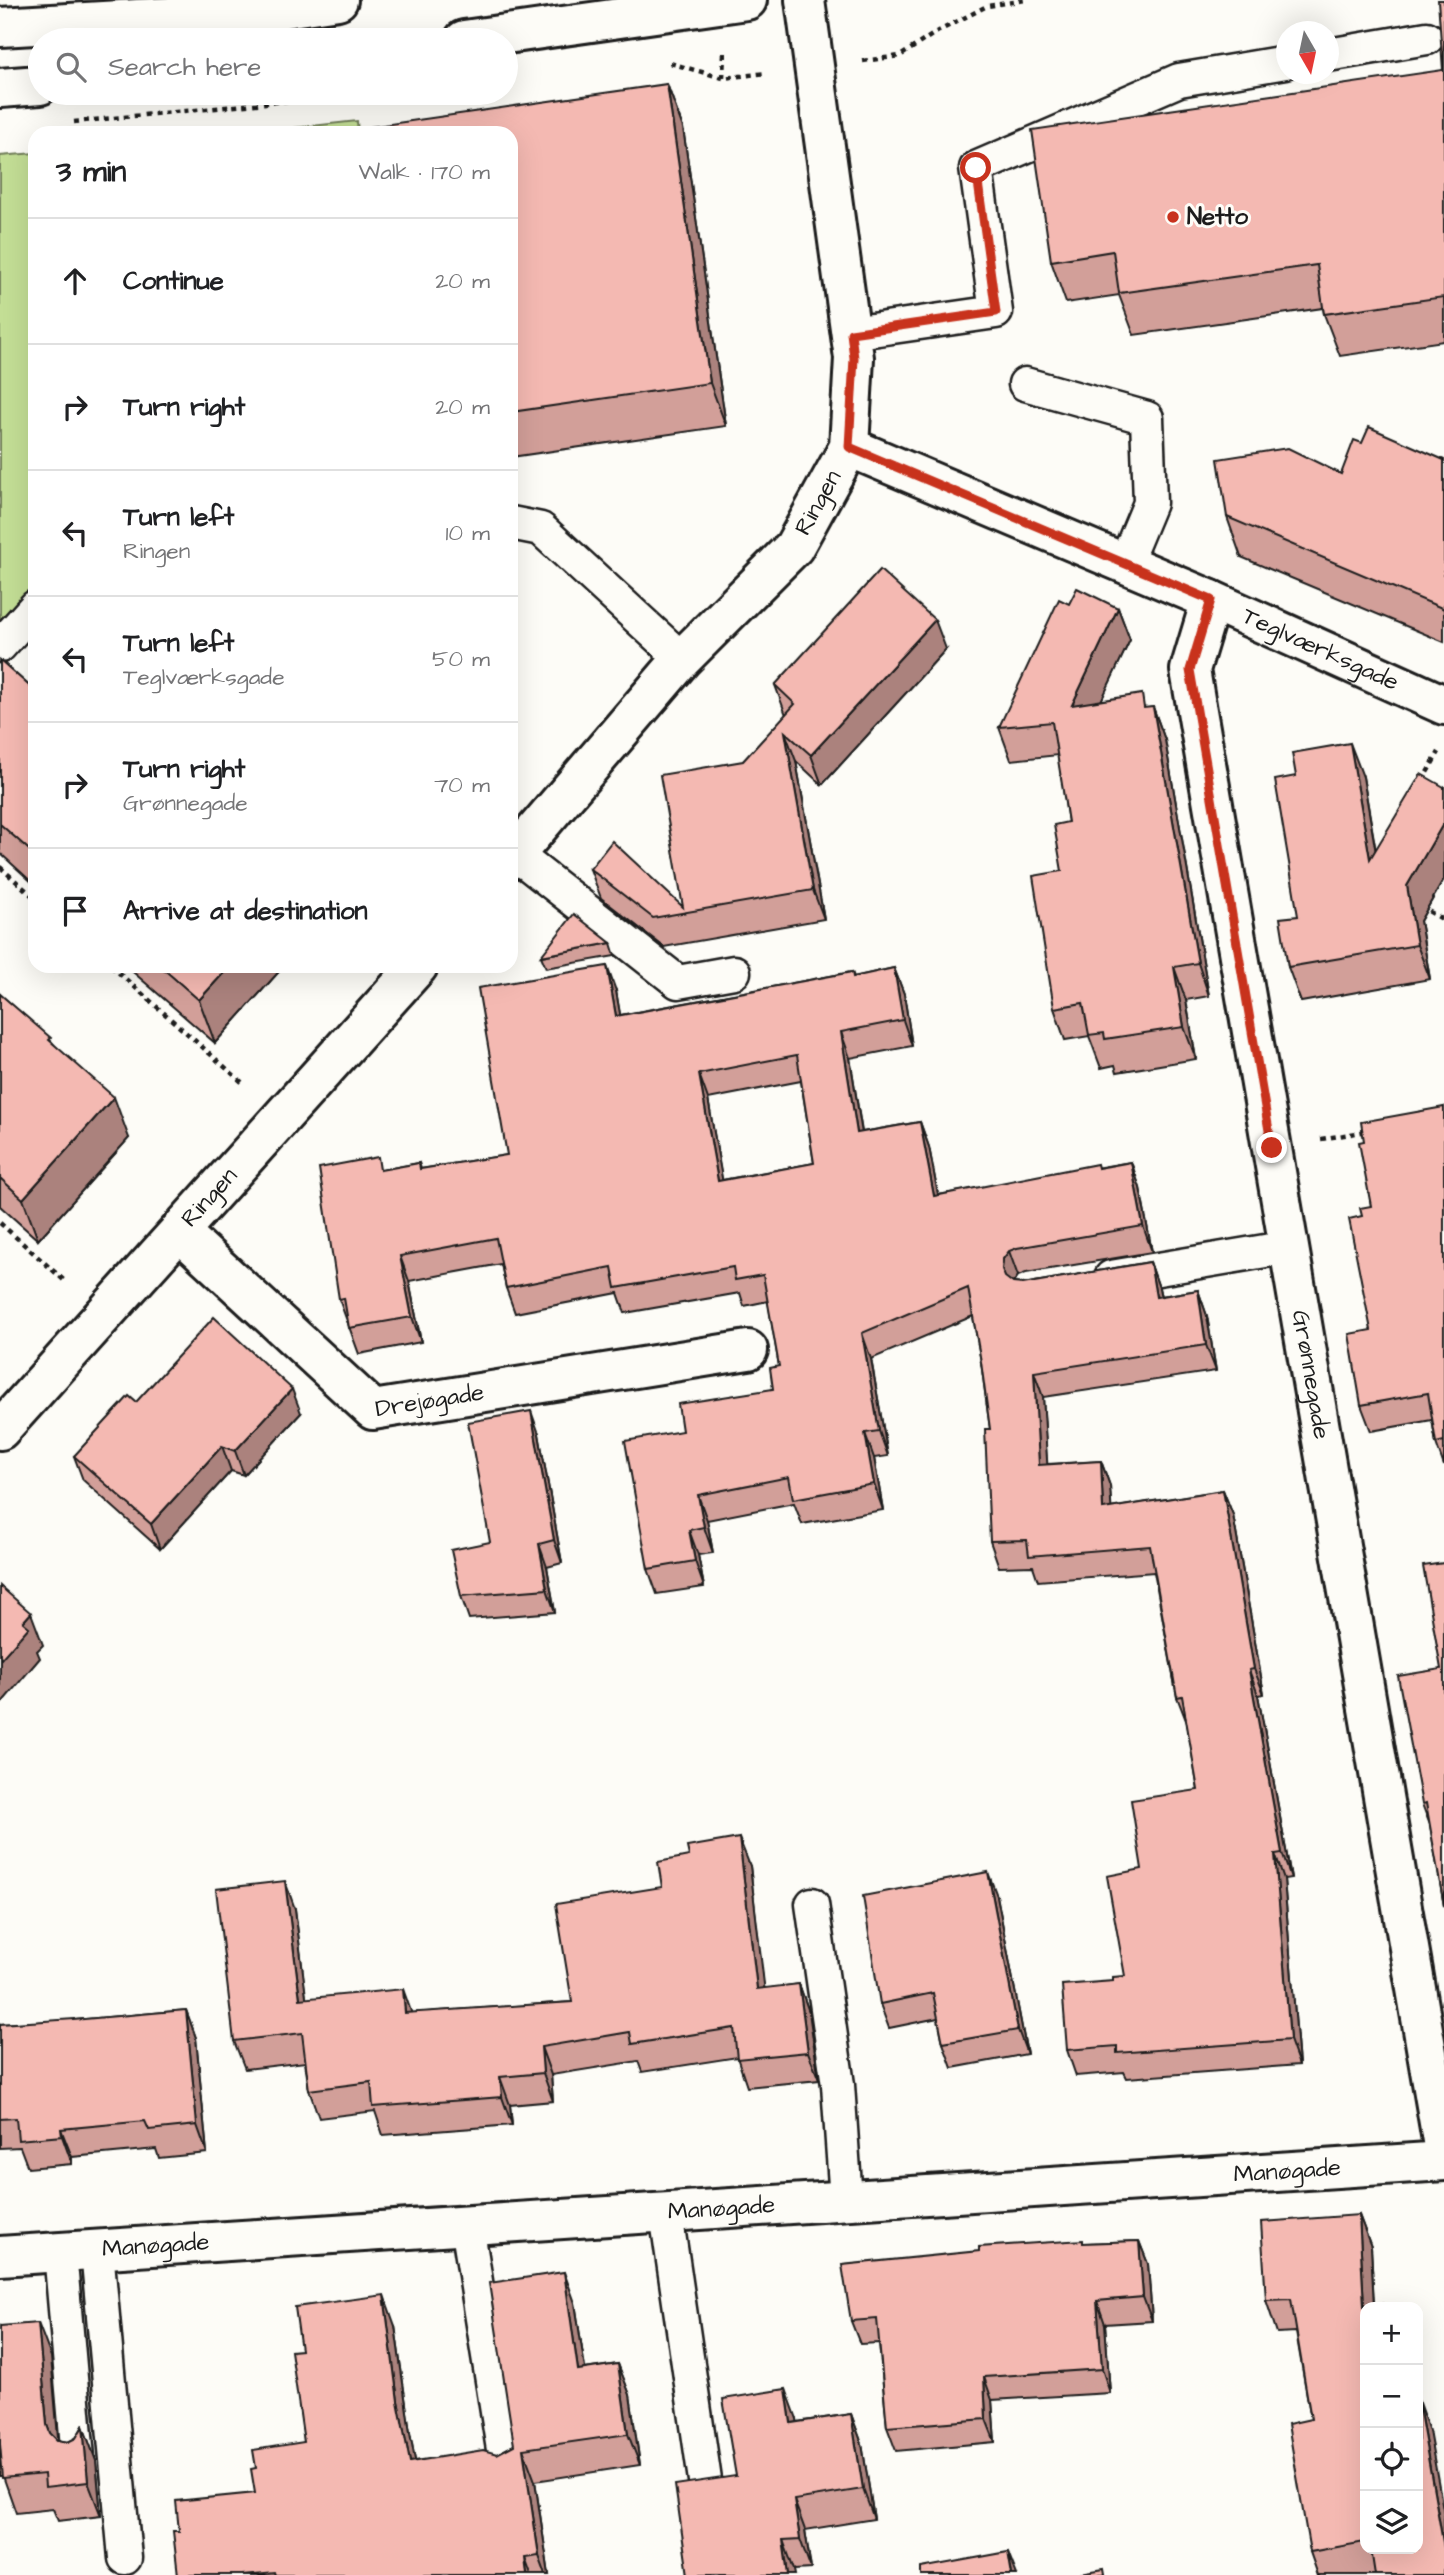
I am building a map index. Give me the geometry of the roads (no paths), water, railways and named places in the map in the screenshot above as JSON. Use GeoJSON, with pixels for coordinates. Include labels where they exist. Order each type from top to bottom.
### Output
{"type":"FeatureCollection","features":[{"type":"Feature","properties":{"kind":"street"},"geometry":{"type":"LineString","coordinates":[[0,27],[258,12],[338,0]]}},
{"type":"Feature","properties":{"kind":"street"},"geometry":{"type":"LineString","coordinates":[[518,32],[747,0]]}},
{"type":"Feature","properties":{"kind":"street","name":"Ringen"},"geometry":{"type":"LineString","coordinates":[[518,851],[682,659],[794,547],[849,447],[854,358],[805,0]]}},
{"type":"Feature","properties":{"kind":"street"},"geometry":{"type":"LineString","coordinates":[[0,88],[28,86]]}},
{"type":"Feature","properties":{"kind":"street","name":"Teglværksgade"},"geometry":{"type":"LineString","coordinates":[[849,447],[1211,600],[1444,705]]}},
{"type":"Feature","properties":{"kind":"street","name":"Grønnegade"},"geometry":{"type":"LineString","coordinates":[[1211,600],[1190,670],[1444,2152]]}},
{"type":"Feature","properties":{"kind":"street","name":"Ringen"},"geometry":{"type":"LineString","coordinates":[[0,1430],[412,973]]}},
{"type":"Feature","properties":{"kind":"street","name":"Drejøgade"},"geometry":{"type":"LineString","coordinates":[[180,1232],[373,1410],[748,1350]]}},
{"type":"Feature","properties":{"kind":"street","name":"Manøgade"},"geometry":{"type":"LineString","coordinates":[[0,2256],[1444,2161]]}},
{"type":"Feature","properties":{"kind":"lane"},"geometry":{"type":"LineString","coordinates":[[1339,53],[1427,38]]}},
{"type":"Feature","properties":{"kind":"lane"},"geometry":{"type":"LineString","coordinates":[[851,333],[996,312],[976,168],[1179,80],[1276,64]]}},
{"type":"Feature","properties":{"kind":"lane"},"geometry":{"type":"LineString","coordinates":[[1025,384],[1147,418],[1150,503],[1125,563]]}},
{"type":"Feature","properties":{"kind":"lane"},"geometry":{"type":"LineString","coordinates":[[518,524],[541,529],[682,659]]}},
{"type":"Feature","properties":{"kind":"lane"},"geometry":{"type":"LineString","coordinates":[[0,646],[28,615]]}},
{"type":"Feature","properties":{"kind":"lane"},"geometry":{"type":"LineString","coordinates":[[518,861],[678,982],[734,972]]}},
{"type":"Feature","properties":{"kind":"lane"},"geometry":{"type":"LineString","coordinates":[[1083,1282],[1289,1247]]}},
{"type":"Feature","properties":{"kind":"lane"},"geometry":{"type":"LineString","coordinates":[[811,1905],[838,2085],[846,2200]]}},
{"type":"Feature","properties":{"kind":"lane"},"geometry":{"type":"LineString","coordinates":[[666,2213],[707,2494]]}},
{"type":"Feature","properties":{"kind":"lane"},"geometry":{"type":"LineString","coordinates":[[467,2225],[506,2468]]}},
{"type":"Feature","properties":{"kind":"lane"},"geometry":{"type":"LineString","coordinates":[[97,2250],[125,2558]]}},
{"type":"Feature","properties":{"kind":"lane"},"geometry":{"type":"LineString","coordinates":[[60,2252],[78,2458]]}},
{"type":"Feature","properties":{"kind":"place","name":"Netto"},"geometry":{"type":"Point","coordinates":[1173,217]}}]}
